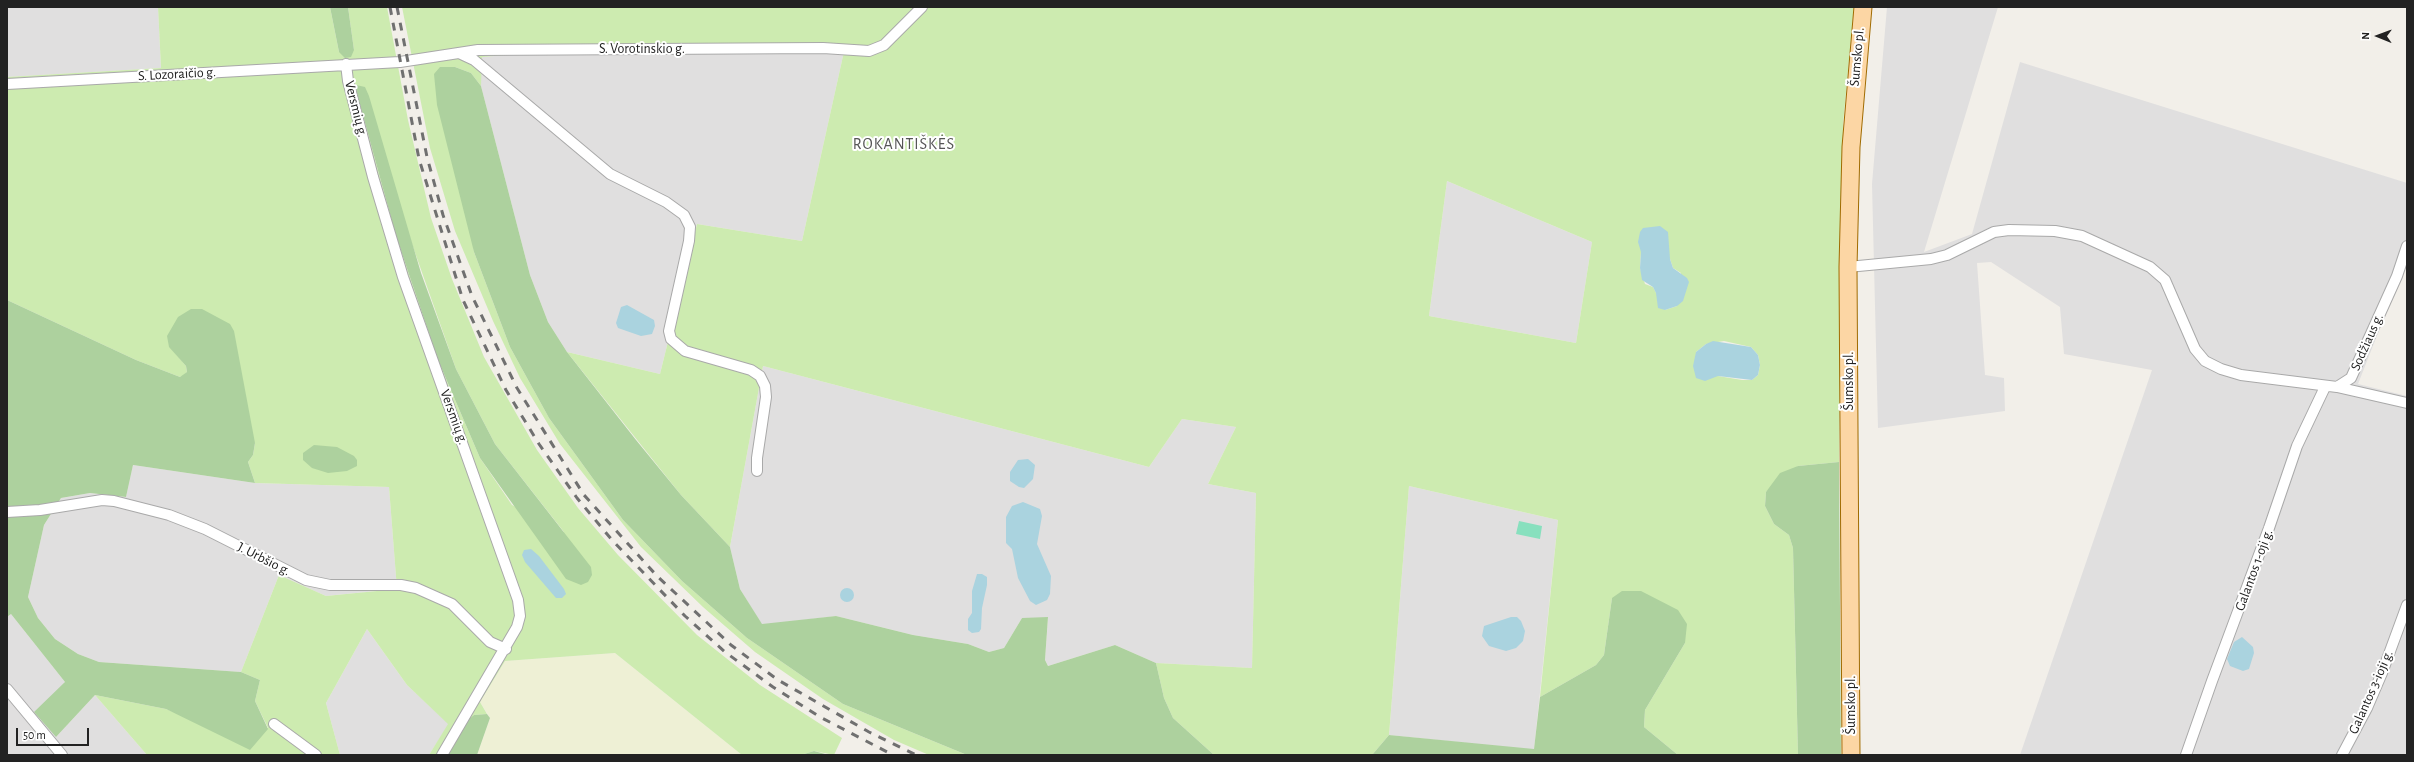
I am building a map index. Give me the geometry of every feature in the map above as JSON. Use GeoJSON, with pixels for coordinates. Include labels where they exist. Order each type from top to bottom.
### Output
{"type":"FeatureCollection","features":[{"type":"Feature","properties":{"kind":"main road","name":"Šumsko pl."},"geometry":{"type":"LineString","coordinates":[[1851,755],[1848,267],[1851,146],[1863,7]]}},
{"type":"Feature","properties":{"kind":"street","name":"S. Vorotinskio g."},"geometry":{"type":"LineString","coordinates":[[346,64],[400,62],[486,50],[823,48],[869,51],[884,45],[922,7]]}},
{"type":"Feature","properties":{"kind":"street"},"geometry":{"type":"LineString","coordinates":[[459,53],[474,60],[610,174],[666,202],[684,215],[690,227],[689,241],[669,331],[671,340],[685,351],[751,370],[760,376],[765,386],[766,397],[757,458],[757,471]]}},
{"type":"Feature","properties":{"kind":"street","name":"S. Lozoraičio g."},"geometry":{"type":"LineString","coordinates":[[7,84],[346,64]]}},
{"type":"Feature","properties":{"kind":"street","name":"Versmių g."},"geometry":{"type":"LineString","coordinates":[[346,64],[348,81],[373,177],[403,277],[518,600],[520,616],[517,627],[506,649],[442,755]]}},
{"type":"Feature","properties":{"kind":"street"},"geometry":{"type":"LineString","coordinates":[[1848,267],[1942,256],[1994,232],[2009,230],[2055,231],[2082,236],[2150,267],[2165,280],[2195,348],[2205,361],[2221,369],[2241,375],[2325,387],[2337,387]]}},
{"type":"Feature","properties":{"kind":"street","name":"Sodžiaus g."},"geometry":{"type":"LineString","coordinates":[[2337,387],[2351,378],[2397,276],[2407,246]]}},
{"type":"Feature","properties":{"kind":"street","name":"Galantos 1-oji g."},"geometry":{"type":"LineString","coordinates":[[2186,755],[2212,680],[2269,528],[2297,446],[2325,387]]}},
{"type":"Feature","properties":{"kind":"street","name":"Sodžiaus g."},"geometry":{"type":"LineString","coordinates":[[2337,387],[2407,404]]}},
{"type":"Feature","properties":{"kind":"street","name":"J. Urbšio g."},"geometry":{"type":"LineString","coordinates":[[7,512],[40,510],[102,500],[114,501],[170,515],[205,529],[306,580],[330,585],[401,585],[416,588],[452,604],[490,642],[506,649]]}},
{"type":"Feature","properties":{"kind":"street","name":"Galantos 3-ioji g."},"geometry":{"type":"LineString","coordinates":[[2342,755],[2367,708],[2382,673],[2407,605]]}},
{"type":"Feature","properties":{"kind":"street"},"geometry":{"type":"LineString","coordinates":[[7,689],[62,755]]}},
{"type":"Feature","properties":{"kind":"street"},"geometry":{"type":"LineString","coordinates":[[274,724],[316,755]]}},
{"type":"Feature","properties":{"kind":"shaded area"},"geometry":{"type":"Polygon","coordinates":[[[7,7],[158,7],[161,68],[7,77],[7,7]]]}},
{"type":"Feature","properties":{"kind":"shaded area"},"geometry":{"type":"Polygon","coordinates":[[[1887,7],[1998,7],[1924,252],[1972,234],[2020,62],[2407,183],[2407,259],[2358,384],[2407,396],[2407,755],[2020,755],[2152,370],[2064,354],[2060,307],[1991,262],[1977,263],[1985,375],[2004,378],[2005,411],[1878,428],[1872,184],[1887,7]]]}},
{"type":"Feature","properties":{"kind":"shaded area"},"geometry":{"type":"Polygon","coordinates":[[[638,44],[845,47],[802,241],[697,224],[660,374],[567,352],[548,322],[530,275],[481,86],[481,57],[638,44]]]}},
{"type":"Feature","properties":{"kind":"shaded area"},"geometry":{"type":"Polygon","coordinates":[[[1447,181],[1592,242],[1576,343],[1429,316],[1447,181]]]}},
{"type":"Feature","properties":{"kind":"shaded area"},"geometry":{"type":"Polygon","coordinates":[[[763,366],[1149,467],[1182,419],[1236,427],[1208,484],[1256,493],[1252,668],[1156,663],[1115,645],[1048,666],[1045,660],[1048,618],[1022,618],[1004,648],[989,652],[968,644],[913,635],[836,616],[762,625],[740,589],[730,547],[763,366]]]}},
{"type":"Feature","properties":{"kind":"shaded area"},"geometry":{"type":"Polygon","coordinates":[[[133,465],[255,483],[389,487],[397,589],[326,596],[279,575],[241,672],[99,662],[78,654],[55,639],[38,618],[28,597],[44,525],[61,498],[90,493],[126,497],[133,465]]]}},
{"type":"Feature","properties":{"kind":"shaded area"},"geometry":{"type":"Polygon","coordinates":[[[1409,486],[1558,520],[1534,750],[1389,735],[1409,486]]]}},
{"type":"Feature","properties":{"kind":"shaded area"},"geometry":{"type":"Polygon","coordinates":[[[11,614],[65,682],[56,737],[95,695],[147,755],[7,755],[7,617],[11,614]]]}},
{"type":"Feature","properties":{"kind":"shaded area"},"geometry":{"type":"Polygon","coordinates":[[[367,629],[407,685],[449,724],[429,755],[340,755],[326,703],[367,629]]]}},
{"type":"Feature","properties":{"kind":"green space"},"geometry":{"type":"Polygon","coordinates":[[[158,7],[330,7],[339,52],[354,50],[348,7],[387,7],[408,120],[431,218],[452,279],[484,357],[537,450],[578,508],[618,555],[697,635],[760,685],[842,738],[834,755],[814,751],[801,755],[742,755],[615,653],[505,661],[480,702],[487,714],[474,715],[446,755],[429,755],[448,724],[407,685],[367,629],[326,703],[340,755],[147,755],[95,695],[166,709],[190,719],[268,728],[255,701],[260,680],[241,672],[279,575],[326,596],[397,589],[389,487],[255,483],[248,462],[253,455],[255,443],[170,347],[186,366],[187,372],[184,376],[180,377],[136,360],[7,300],[7,77],[161,68],[158,7]],[[356,85],[356,90],[396,236],[438,360],[480,458],[512,505],[564,532],[495,444],[456,369],[356,85]]]}},
{"type":"Feature","properties":{"kind":"green space"},"geometry":{"type":"Polygon","coordinates":[[[330,7],[348,7],[354,50],[351,57],[345,58],[339,52],[330,7]]]}},
{"type":"Feature","properties":{"kind":"green space"},"geometry":{"type":"Polygon","coordinates":[[[402,7],[1854,7],[1843,124],[1839,462],[1798,466],[1766,492],[1765,506],[1774,524],[1789,535],[1793,548],[1798,755],[1678,755],[1644,727],[1645,710],[1685,643],[1612,598],[1604,655],[1596,665],[1540,697],[1558,520],[1409,486],[1389,735],[1372,755],[1214,755],[1173,718],[1164,698],[1156,663],[1252,668],[1256,493],[1208,484],[1236,427],[1182,419],[1149,467],[763,366],[730,547],[681,495],[567,352],[660,374],[697,224],[802,241],[845,47],[638,44],[482,57],[481,86],[471,73],[455,67],[474,252],[510,347],[549,418],[623,520],[682,581],[747,638],[843,704],[967,755],[929,755],[894,740],[823,699],[755,652],[703,607],[641,547],[560,444],[520,378],[493,321],[455,231],[430,148],[402,7]],[[1447,181],[1429,316],[1576,343],[1592,242],[1447,181]],[[1641,252],[1640,268],[1645,284],[1653,287],[1665,310],[1677,306],[1681,273],[1673,268],[1670,259],[1641,252]],[[1724,341],[1706,344],[1696,352],[1718,376],[1752,380],[1758,375],[1760,365],[1758,355],[1751,347],[1724,341]]]}},
{"type":"Feature","properties":{"kind":"green space"},"geometry":{"type":"Polygon","coordinates":[[[440,67],[455,67],[471,73],[481,86],[530,275],[548,322],[567,352],[636,440],[681,495],[730,547],[740,589],[762,624],[836,616],[913,635],[968,644],[989,652],[1004,648],[1022,618],[1048,617],[1045,660],[1048,666],[1115,645],[1156,663],[1164,698],[1173,718],[1214,755],[967,755],[843,704],[747,638],[682,581],[623,520],[549,418],[510,347],[474,252],[437,105],[434,74],[440,67]]]}},
{"type":"Feature","properties":{"kind":"green space"},"geometry":{"type":"Polygon","coordinates":[[[356,85],[365,87],[369,96],[421,273],[456,369],[495,444],[591,567],[592,575],[588,582],[581,585],[566,579],[480,458],[438,360],[396,236],[356,90],[356,85]]]}},
{"type":"Feature","properties":{"kind":"green space"},"geometry":{"type":"Polygon","coordinates":[[[7,300],[136,360],[180,377],[187,372],[186,366],[169,347],[167,336],[178,317],[191,309],[202,309],[230,324],[234,331],[255,443],[253,455],[248,462],[255,483],[133,465],[126,497],[90,493],[61,498],[44,525],[28,597],[38,618],[55,639],[78,654],[99,662],[241,672],[260,680],[255,701],[268,729],[250,750],[166,709],[95,695],[56,737],[34,712],[65,682],[11,614],[7,617],[7,300]]]}},
{"type":"Feature","properties":{"kind":"green space"},"geometry":{"type":"Polygon","coordinates":[[[314,445],[337,447],[354,456],[357,460],[357,466],[347,471],[328,473],[312,468],[303,460],[303,453],[314,445]]]}},
{"type":"Feature","properties":{"kind":"green space"},"geometry":{"type":"Polygon","coordinates":[[[1839,462],[1841,755],[1798,755],[1793,548],[1789,535],[1774,524],[1765,506],[1766,492],[1780,473],[1798,466],[1839,462]]]}},
{"type":"Feature","properties":{"kind":"green space"},"geometry":{"type":"Polygon","coordinates":[[[1519,521],[1542,526],[1540,539],[1516,534],[1519,521]]]}},
{"type":"Feature","properties":{"kind":"green space"},"geometry":{"type":"Polygon","coordinates":[[[1622,591],[1641,591],[1678,610],[1687,624],[1685,643],[1645,710],[1644,727],[1678,755],[1372,755],[1389,735],[1534,749],[1540,697],[1596,665],[1604,655],[1612,598],[1622,591]]]}},
{"type":"Feature","properties":{"kind":"green space"},"geometry":{"type":"Polygon","coordinates":[[[615,653],[742,755],[477,755],[490,718],[480,702],[505,661],[615,653]]]}},
{"type":"Feature","properties":{"kind":"green space"},"geometry":{"type":"Polygon","coordinates":[[[487,714],[490,718],[477,755],[446,755],[468,720],[474,715],[487,714]]]}},
{"type":"Feature","properties":{"kind":"green space"},"geometry":{"type":"Polygon","coordinates":[[[814,751],[829,755],[801,755],[814,751]]]}},
{"type":"Feature","properties":{"kind":"water"},"geometry":{"type":"Polygon","coordinates":[[[1660,226],[1668,232],[1670,259],[1673,268],[1687,278],[1689,282],[1683,301],[1677,306],[1665,310],[1658,308],[1656,293],[1653,287],[1642,280],[1640,268],[1641,252],[1638,242],[1640,232],[1643,228],[1660,226]]]}},
{"type":"Feature","properties":{"kind":"water"},"geometry":{"type":"Polygon","coordinates":[[[627,305],[654,320],[655,326],[652,334],[641,336],[618,328],[616,323],[621,307],[627,305]]]}},
{"type":"Feature","properties":{"kind":"water"},"geometry":{"type":"Polygon","coordinates":[[[1713,341],[1751,347],[1758,355],[1760,365],[1758,375],[1752,380],[1718,376],[1705,381],[1696,378],[1693,366],[1696,352],[1706,344],[1713,341]]]}},
{"type":"Feature","properties":{"kind":"water"},"geometry":{"type":"Polygon","coordinates":[[[1028,459],[1035,465],[1033,479],[1024,488],[1019,487],[1010,481],[1010,472],[1018,460],[1028,459]]]}},
{"type":"Feature","properties":{"kind":"water"},"geometry":{"type":"Polygon","coordinates":[[[1023,502],[1040,509],[1042,516],[1037,544],[1051,576],[1050,594],[1047,600],[1036,605],[1030,601],[1018,578],[1012,549],[1006,543],[1006,517],[1012,506],[1023,502]]]}},
{"type":"Feature","properties":{"kind":"water"},"geometry":{"type":"Polygon","coordinates":[[[531,549],[539,556],[564,589],[566,594],[562,598],[556,598],[525,562],[522,555],[524,550],[531,549]]]}},
{"type":"Feature","properties":{"kind":"water"},"geometry":{"type":"Polygon","coordinates":[[[977,574],[982,574],[987,577],[987,585],[982,608],[981,629],[979,632],[972,633],[968,630],[968,619],[972,613],[972,591],[977,574]]]}},
{"type":"Feature","properties":{"kind":"water"},"geometry":{"type":"Polygon","coordinates":[[[844,588],[850,588],[854,592],[854,598],[850,602],[844,602],[840,598],[840,592],[844,588]]]}},
{"type":"Feature","properties":{"kind":"water"},"geometry":{"type":"Polygon","coordinates":[[[1511,617],[1517,617],[1521,621],[1525,631],[1523,641],[1516,648],[1506,651],[1489,646],[1482,636],[1484,626],[1511,617]]]}},
{"type":"Feature","properties":{"kind":"water"},"geometry":{"type":"Polygon","coordinates":[[[2242,637],[2253,647],[2254,653],[2249,669],[2243,671],[2230,666],[2227,659],[2234,642],[2242,637]]]}},
{"type":"Feature","properties":{"kind":"railway"},"geometry":{"type":"LineString","coordinates":[[390,7],[419,159],[463,300],[506,390],[539,444],[577,498],[612,540],[685,616],[725,652],[773,687],[820,717],[893,755]]}},
{"type":"Feature","properties":{"kind":"railway"},"geometry":{"type":"LineString","coordinates":[[397,7],[427,157],[443,215],[472,296],[517,388],[584,495],[657,576],[731,645],[778,680],[869,732],[916,755]]}},
{"type":"Feature","properties":{"kind":"district","name":"ROKANTIŠKĖS"},"geometry":{"type":"Point","coordinates":[904,144]}}]}
